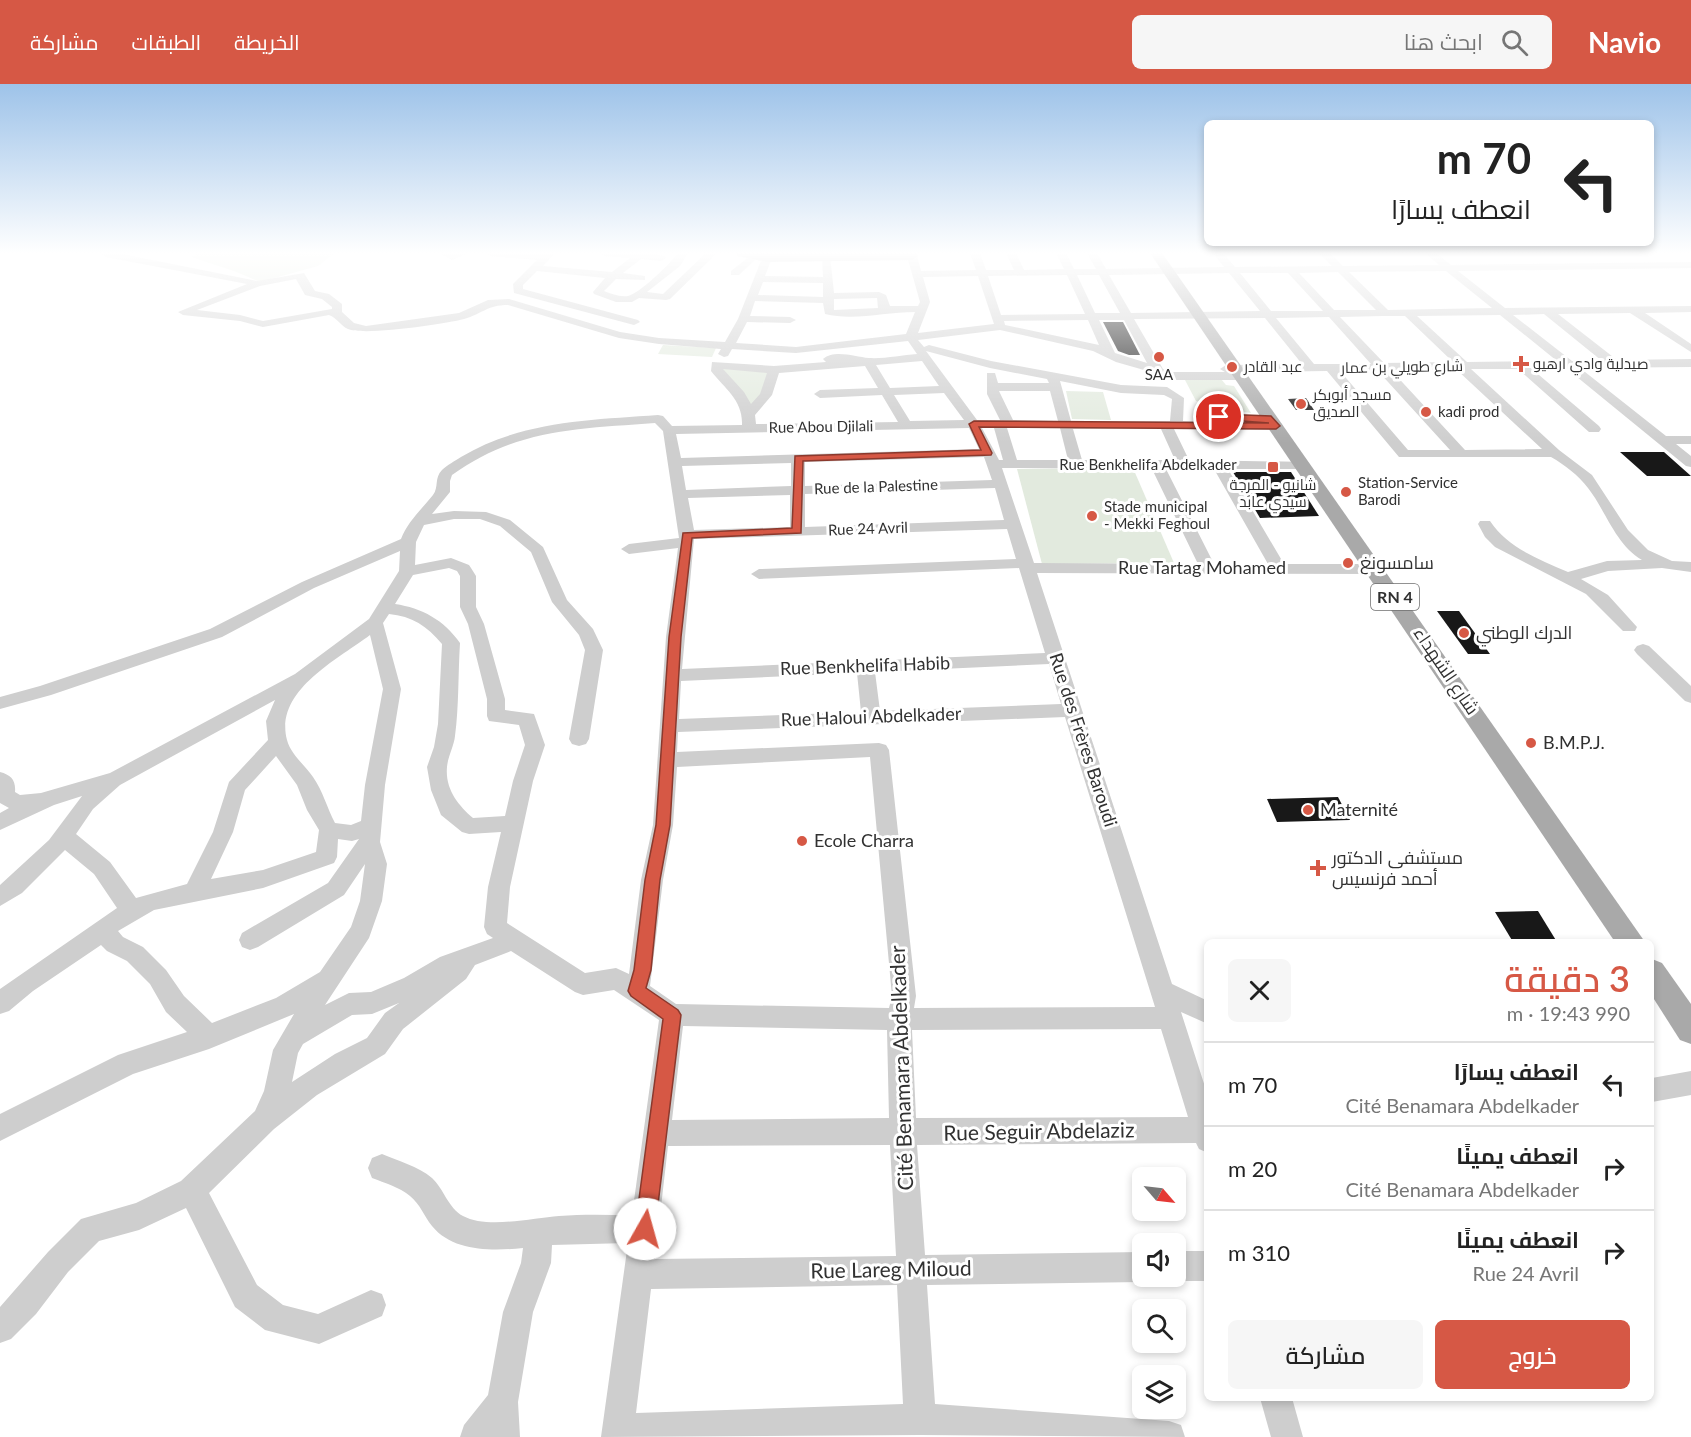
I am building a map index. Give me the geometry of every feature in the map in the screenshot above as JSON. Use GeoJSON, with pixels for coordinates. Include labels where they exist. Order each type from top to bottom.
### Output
{"type":"FeatureCollection","features":[{"type":"Feature","properties":{"kind":"main road","name":"شارع الشهداء"},"geometry":{"type":"LineString","coordinates":[[1200,316],[1629,939]]}},
{"type":"Feature","properties":{"kind":"main road"},"geometry":{"type":"LineString","coordinates":[[1654,975],[1691,1030]]}},
{"type":"Feature","properties":{"kind":"street"},"geometry":{"type":"LineString","coordinates":[[222,316],[263,324],[304,316]]}},
{"type":"Feature","properties":{"kind":"street"},"geometry":{"type":"LineString","coordinates":[[339,316],[350,326],[357,328],[381,328],[460,316]]}},
{"type":"Feature","properties":{"kind":"street"},"geometry":{"type":"LineString","coordinates":[[556,316],[619,335],[795,354],[912,339],[928,334],[998,323],[1090,316]]}},
{"type":"Feature","properties":{"kind":"street"},"geometry":{"type":"LineString","coordinates":[[612,316],[634,322]]}},
{"type":"Feature","properties":{"kind":"street"},"geometry":{"type":"LineString","coordinates":[[744,316],[728,348],[716,365],[717,371],[740,395],[749,414],[749,428]]}},
{"type":"Feature","properties":{"kind":"street"},"geometry":{"type":"LineString","coordinates":[[912,339],[911,332],[917,316]]}},
{"type":"Feature","properties":{"kind":"street"},"geometry":{"type":"LineString","coordinates":[[996,316],[998,323]]}},
{"type":"Feature","properties":{"kind":"street"},"geometry":{"type":"LineString","coordinates":[[1092,316],[1109,353]]}},
{"type":"Feature","properties":{"kind":"street"},"geometry":{"type":"LineString","coordinates":[[1128,316],[1157,370]]}},
{"type":"Feature","properties":{"kind":"street"},"geometry":{"type":"LineString","coordinates":[[1271,316],[1311,368]]}},
{"type":"Feature","properties":{"kind":"street"},"geometry":{"type":"LineString","coordinates":[[1333,316],[1461,453]]}},
{"type":"Feature","properties":{"kind":"street"},"geometry":{"type":"LineString","coordinates":[[1411,316],[1554,453],[1564,458],[1594,487],[1631,545],[1662,564]]}},
{"type":"Feature","properties":{"kind":"street"},"geometry":{"type":"LineString","coordinates":[[1508,316],[1691,463]]}},
{"type":"Feature","properties":{"kind":"street"},"geometry":{"type":"LineString","coordinates":[[1553,316],[1614,364]]}},
{"type":"Feature","properties":{"kind":"street"},"geometry":{"type":"LineString","coordinates":[[1642,316],[1691,349]]}},
{"type":"Feature","properties":{"kind":"street"},"geometry":{"type":"LineString","coordinates":[[743,319],[790,320]]}},
{"type":"Feature","properties":{"kind":"street","name":"شارع طويلي بن عمار"},"geometry":{"type":"LineString","coordinates":[[998,323],[1097,348],[1120,360],[1157,370],[1167,376],[1311,368],[1691,363]]}},
{"type":"Feature","properties":{"kind":"street","name":"Rue des Frères Baroudi"},"geometry":{"type":"LineString","coordinates":[[912,339],[927,352],[947,389],[974,424],[997,460],[1000,484],[1171,1018],[1204,1128]]}},
{"type":"Feature","properties":{"kind":"street"},"geometry":{"type":"LineString","coordinates":[[716,365],[774,370],[811,364],[869,362],[927,352],[990,364],[1055,382],[1167,391],[1178,398],[1172,422],[1184,465]]}},
{"type":"Feature","properties":{"kind":"street"},"geometry":{"type":"LineString","coordinates":[[795,354],[811,364]]}},
{"type":"Feature","properties":{"kind":"street"},"geometry":{"type":"LineString","coordinates":[[869,362],[906,425]]}},
{"type":"Feature","properties":{"kind":"street"},"geometry":{"type":"LineString","coordinates":[[990,364],[992,387],[1003,424],[997,460]]}},
{"type":"Feature","properties":{"kind":"street"},"geometry":{"type":"LineString","coordinates":[[1521,365],[1594,429]]}},
{"type":"Feature","properties":{"kind":"street"},"geometry":{"type":"LineString","coordinates":[[1331,368],[1404,454],[1554,453]]}},
{"type":"Feature","properties":{"kind":"street"},"geometry":{"type":"LineString","coordinates":[[749,414],[766,395],[774,370]]}},
{"type":"Feature","properties":{"kind":"street"},"geometry":{"type":"LineString","coordinates":[[992,387],[1055,382]]}},
{"type":"Feature","properties":{"kind":"street"},"geometry":{"type":"LineString","coordinates":[[1055,382],[1076,464]]}},
{"type":"Feature","properties":{"kind":"street"},"geometry":{"type":"LineString","coordinates":[[820,394],[947,389]]}},
{"type":"Feature","properties":{"kind":"street"},"geometry":{"type":"LineString","coordinates":[[0,779],[6,784],[5,796],[17,803],[47,799],[113,780],[301,678],[380,616],[407,571],[408,542],[413,528],[443,492],[442,480],[445,475],[483,447],[523,432],[658,419],[669,430],[681,494],[686,538],[675,637],[663,825],[652,880],[642,970],[637,991]]}},
{"type":"Feature","properties":{"kind":"street","name":"Rue Abou Djilali"},"geometry":{"type":"LineString","coordinates":[[669,430],[974,424],[1273,422]]}},
{"type":"Feature","properties":{"kind":"street"},"geometry":{"type":"LineString","coordinates":[[1663,441],[1691,440]]}},
{"type":"Feature","properties":{"kind":"street"},"geometry":{"type":"LineString","coordinates":[[797,531],[798,458]]}},
{"type":"Feature","properties":{"kind":"street","name":"Rue Benkhelifa Abdelkader"},"geometry":{"type":"LineString","coordinates":[[675,462],[798,458],[997,460],[1076,464],[1303,465]]}},
{"type":"Feature","properties":{"kind":"street"},"geometry":{"type":"LineString","coordinates":[[1157,465],[1208,568]]}},
{"type":"Feature","properties":{"kind":"street"},"geometry":{"type":"LineString","coordinates":[[1220,465],[1278,568]]}},
{"type":"Feature","properties":{"kind":"street","name":"Rue de la Palestine"},"geometry":{"type":"LineString","coordinates":[[681,494],[1000,484]]}},
{"type":"Feature","properties":{"kind":"street"},"geometry":{"type":"LineString","coordinates":[[420,521],[454,515],[481,515],[505,523],[538,550],[560,602],[587,633],[594,650],[579,739]]}},
{"type":"Feature","properties":{"kind":"street","name":"Rue 24 Avril"},"geometry":{"type":"LineString","coordinates":[[629,549],[686,538],[797,531],[1013,524]]}},
{"type":"Feature","properties":{"kind":"street"},"geometry":{"type":"LineString","coordinates":[[1485,524],[1486,532],[1507,550],[1569,577],[1594,593],[1629,627]]}},
{"type":"Feature","properties":{"kind":"street"},"geometry":{"type":"LineString","coordinates":[[0,703],[216,633],[308,585],[408,542]]}},
{"type":"Feature","properties":{"kind":"street"},"geometry":{"type":"LineString","coordinates":[[407,571],[451,563],[463,568],[468,576],[468,607],[476,624],[496,699],[496,716],[527,719],[536,745],[523,781],[499,887],[495,927],[583,984],[616,979],[672,1015],[899,1019],[1171,1018]]}},
{"type":"Feature","properties":{"kind":"street"},"geometry":{"type":"LineString","coordinates":[[1569,577],[1607,566],[1662,564],[1691,567]]}},
{"type":"Feature","properties":{"kind":"street","name":"Rue Tartag Mohamed"},"geometry":{"type":"LineString","coordinates":[[759,574],[1027,566],[1376,569]]}},
{"type":"Feature","properties":{"kind":"street"},"geometry":{"type":"LineString","coordinates":[[380,616],[420,614],[440,629],[451,643],[447,724],[444,747],[437,767],[441,790],[448,809],[469,826],[514,823]]}},
{"type":"Feature","properties":{"kind":"street"},"geometry":{"type":"LineString","coordinates":[[265,1120],[277,1093],[286,1050],[361,931],[371,901],[375,864],[370,834],[375,785],[392,689],[380,616]]}},
{"type":"Feature","properties":{"kind":"street"},"geometry":{"type":"LineString","coordinates":[[1643,650],[1691,698]]}},
{"type":"Feature","properties":{"kind":"street","name":"Rue Benkhelifa Habib"},"geometry":{"type":"LineString","coordinates":[[674,675],[1057,658]]}},
{"type":"Feature","properties":{"kind":"street"},"geometry":{"type":"LineString","coordinates":[[865,666],[871,717]]}},
{"type":"Feature","properties":{"kind":"street"},"geometry":{"type":"LineString","coordinates":[[0,1003],[25,982],[149,902],[194,891],[263,879],[326,857],[329,830],[317,810],[306,782],[289,761],[278,742],[275,721],[286,695],[301,678]]}},
{"type":"Feature","properties":{"kind":"street","name":"Rue Haloui Abdelkader"},"geometry":{"type":"LineString","coordinates":[[669,726],[1073,710]]}},
{"type":"Feature","properties":{"kind":"street"},"geometry":{"type":"LineString","coordinates":[[194,891],[223,832],[236,788],[278,742]]}},
{"type":"Feature","properties":{"kind":"street","name":"Cité Benamara Abdelkader"},"geometry":{"type":"LineString","coordinates":[[667,760],[879,750],[904,996],[899,1019],[903,1133],[920,1419]]}},
{"type":"Feature","properties":{"kind":"street"},"geometry":{"type":"LineString","coordinates":[[0,897],[31,871],[63,836],[86,804],[113,780]]}},
{"type":"Feature","properties":{"kind":"street"},"geometry":{"type":"LineString","coordinates":[[0,822],[47,799]]}},
{"type":"Feature","properties":{"kind":"street"},"geometry":{"type":"LineString","coordinates":[[329,830],[370,834]]}},
{"type":"Feature","properties":{"kind":"street"},"geometry":{"type":"LineString","coordinates":[[250,940],[336,890],[370,834]]}},
{"type":"Feature","properties":{"kind":"street"},"geometry":{"type":"LineString","coordinates":[[63,836],[102,868],[117,892],[133,911]]}},
{"type":"Feature","properties":{"kind":"street"},"geometry":{"type":"LineString","coordinates":[[103,930],[114,944],[135,954],[150,969],[175,1004],[209,1037]]}},
{"type":"Feature","properties":{"kind":"street"},"geometry":{"type":"LineString","coordinates":[[294,1036],[349,1004],[372,1003],[412,986],[448,964],[513,940]]}},
{"type":"Feature","properties":{"kind":"street"},"geometry":{"type":"LineString","coordinates":[[0,1328],[26,1303],[58,1262],[91,1229],[139,1216],[191,1191],[265,1120],[308,1086],[376,1046],[394,1021],[458,972],[466,958]]}},
{"type":"Feature","properties":{"kind":"street"},"geometry":{"type":"LineString","coordinates":[[0,1128],[128,1064],[209,1037],[285,1006],[329,980]]}},
{"type":"Feature","properties":{"kind":"street"},"geometry":{"type":"LineString","coordinates":[[1162,991],[1204,1011]]}},
{"type":"Feature","properties":{"kind":"street"},"geometry":{"type":"LineString","coordinates":[[672,1015],[618,1433],[920,1419],[1169,1437]]}},
{"type":"Feature","properties":{"kind":"street"},"geometry":{"type":"LineString","coordinates":[[1654,1090],[1691,1083]]}},
{"type":"Feature","properties":{"kind":"street","name":"Rue Seguir Abdelaziz"},"geometry":{"type":"LineString","coordinates":[[656,1133],[1204,1135]]}},
{"type":"Feature","properties":{"kind":"street"},"geometry":{"type":"LineString","coordinates":[[382,1168],[415,1182],[425,1191],[436,1211],[457,1229],[480,1234],[519,1235],[539,1232],[645,1229]]}},
{"type":"Feature","properties":{"kind":"street"},"geometry":{"type":"LineString","coordinates":[[191,1191],[205,1213],[246,1296],[276,1319],[319,1329],[371,1305]]}},
{"type":"Feature","properties":{"kind":"street"},"geometry":{"type":"LineString","coordinates":[[504,1437],[502,1402],[518,1312],[536,1263],[539,1232]]}},
{"type":"Feature","properties":{"kind":"street"},"geometry":{"type":"LineString","coordinates":[[1186,1266],[1204,1266]]}},
{"type":"Feature","properties":{"kind":"street","name":"Rue Lareg Miloud"},"geometry":{"type":"LineString","coordinates":[[639,1274],[1132,1267]]}},
{"type":"Feature","properties":{"kind":"street"},"geometry":{"type":"LineString","coordinates":[[1277,1401],[1287,1437]]}},
{"type":"Feature","properties":{"kind":"street"},"geometry":{"type":"LineString","coordinates":[[476,1437],[502,1402]]}},
{"type":"Feature","properties":{"kind":"shaded area"},"geometry":{"type":"Polygon","coordinates":[[[663,345],[716,348],[712,357],[658,354],[663,345]]]}},
{"type":"Feature","properties":{"kind":"shaded area"},"geometry":{"type":"Polygon","coordinates":[[[720,367],[772,371],[763,395],[754,405],[747,403],[720,367]]]}},
{"type":"Feature","properties":{"kind":"shaded area"},"geometry":{"type":"Polygon","coordinates":[[[1221,379],[1226,385],[1234,386],[1251,413],[1224,409],[1224,407],[1196,401],[1185,380],[1221,379]]]}},
{"type":"Feature","properties":{"kind":"shaded area"},"geometry":{"type":"Polygon","coordinates":[[[1066,391],[1103,392],[1111,420],[1072,419],[1066,391]]]}},
{"type":"Feature","properties":{"kind":"shaded area","name":"Stade municipal - Mekki Feghoul"},"geometry":{"type":"Polygon","coordinates":[[[1133,468],[1174,563],[1042,564],[1017,469],[1133,468]]]}},
{"type":"Feature","properties":{"kind":"building"},"geometry":{"type":"Polygon","coordinates":[[[1103,322],[1123,322],[1140,355],[1129,355],[1118,351],[1103,322]]]}},
{"type":"Feature","properties":{"kind":"building","name":"مسجد أبوبكر الصديق"},"geometry":{"type":"Polygon","coordinates":[[[1306,398],[1314,410],[1296,410],[1288,399],[1306,398]]]}},
{"type":"Feature","properties":{"kind":"building"},"geometry":{"type":"Polygon","coordinates":[[[1620,452],[1664,452],[1691,476],[1647,476],[1620,452]]]}},
{"type":"Feature","properties":{"kind":"building"},"geometry":{"type":"Polygon","coordinates":[[[1233,472],[1291,472],[1319,516],[1260,518],[1233,472]]]}},
{"type":"Feature","properties":{"kind":"building","name":"الدرك الوطني"},"geometry":{"type":"Polygon","coordinates":[[[1437,611],[1459,611],[1490,654],[1468,654],[1437,611]]]}},
{"type":"Feature","properties":{"kind":"building","name":"Maternité"},"geometry":{"type":"Polygon","coordinates":[[[1338,797],[1350,820],[1277,822],[1267,799],[1338,797]]]}},
{"type":"Feature","properties":{"kind":"building"},"geometry":{"type":"Polygon","coordinates":[[[1538,911],[1555,939],[1511,939],[1495,912],[1538,911]]]}},
{"type":"Feature","properties":{"kind":"place","name":"SAA"},"geometry":{"type":"Point","coordinates":[1159,357]}},
{"type":"Feature","properties":{"kind":"place","name":"صيدلية وادي ارهيو"},"geometry":{"type":"Point","coordinates":[1521,364]}},
{"type":"Feature","properties":{"kind":"place","name":"عبد القادر"},"geometry":{"type":"Point","coordinates":[1232,367]}},
{"type":"Feature","properties":{"kind":"place","name":"مسجد أبوبكر الصديق"},"geometry":{"type":"Point","coordinates":[1301,404]}},
{"type":"Feature","properties":{"kind":"place","name":"kadi prod"},"geometry":{"type":"Point","coordinates":[1426,412]}},
{"type":"Feature","properties":{"kind":"place","name":"شانيو - المرجة سيدي عابد"},"geometry":{"type":"Point","coordinates":[1273,467]}},
{"type":"Feature","properties":{"kind":"place","name":"Station-Service Barodi"},"geometry":{"type":"Point","coordinates":[1346,492]}},
{"type":"Feature","properties":{"kind":"place","name":"Stade municipal - Mekki Feghoul"},"geometry":{"type":"Point","coordinates":[1092,516]}},
{"type":"Feature","properties":{"kind":"place","name":"سامسونغ"},"geometry":{"type":"Point","coordinates":[1348,563]}},
{"type":"Feature","properties":{"kind":"place","name":"الدرك الوطني"},"geometry":{"type":"Point","coordinates":[1464,633]}},
{"type":"Feature","properties":{"kind":"place","name":"B.M.P.J."},"geometry":{"type":"Point","coordinates":[1531,743]}},
{"type":"Feature","properties":{"kind":"place","name":"Maternité"},"geometry":{"type":"Point","coordinates":[1308,810]}},
{"type":"Feature","properties":{"kind":"place","name":"Ecole Charra"},"geometry":{"type":"Point","coordinates":[802,841]}},
{"type":"Feature","properties":{"kind":"place","name":"مستشفى الدكتور أحمد فرنسيس"},"geometry":{"type":"Point","coordinates":[1318,868]}},
{"type":"Feature","properties":{"kind":"route"},"geometry":{"type":"LineString","coordinates":[[645,1229],[672,1015],[651,1003],[637,991],[650,920],[652,880],[663,825],[675,637],[687,535],[797,531],[798,458],[987,453],[974,424],[1276,426],[1271,419],[1219,417]]}}]}
